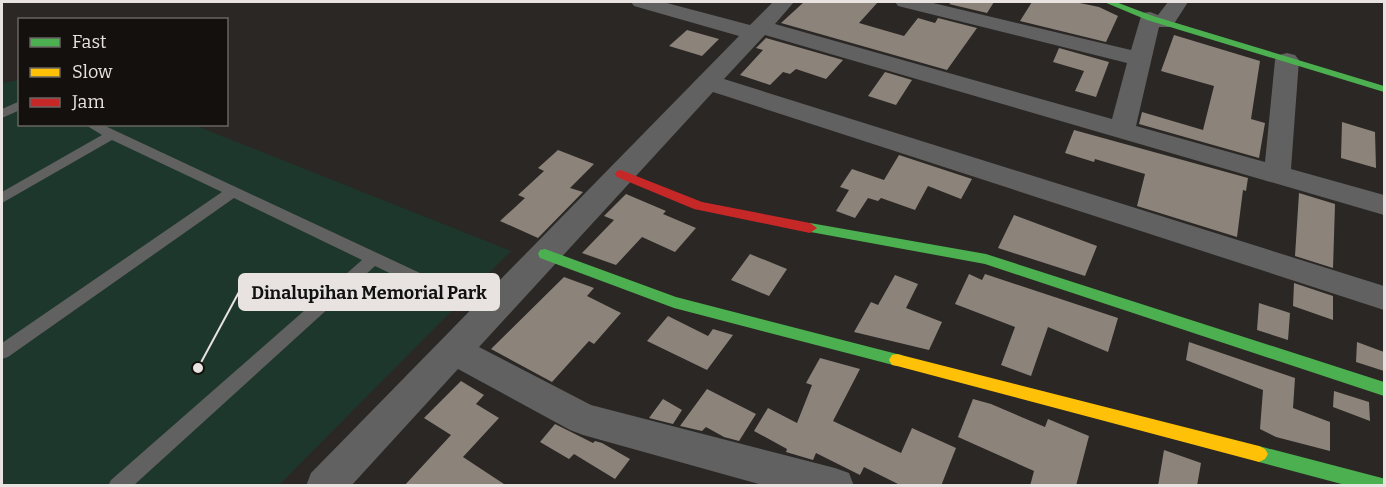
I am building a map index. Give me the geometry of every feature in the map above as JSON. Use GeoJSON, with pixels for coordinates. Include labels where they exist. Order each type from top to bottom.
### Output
{"type":"FeatureCollection","features":[{"type":"Feature","properties":{"kind":"street"},"geometry":{"type":"LineString","coordinates":[[641,2],[757,30],[1122,130],[1384,205]]}},
{"type":"Feature","properties":{"kind":"street"},"geometry":{"type":"LineString","coordinates":[[331,484],[454,350],[784,2]]}},
{"type":"Feature","properties":{"kind":"street"},"geometry":{"type":"LineString","coordinates":[[905,2],[1140,60]]}},
{"type":"Feature","properties":{"kind":"street"},"geometry":{"type":"LineString","coordinates":[[1109,2],[1157,20],[1384,89]]}},
{"type":"Feature","properties":{"kind":"street"},"geometry":{"type":"LineString","coordinates":[[1122,130],[1140,60],[1157,20],[1178,2]]}},
{"type":"Feature","properties":{"kind":"street"},"geometry":{"type":"LineString","coordinates":[[1277,174],[1287,60]]}},
{"type":"Feature","properties":{"kind":"street"},"geometry":{"type":"LineString","coordinates":[[708,82],[1384,298]]}},
{"type":"Feature","properties":{"kind":"street"},"geometry":{"type":"LineString","coordinates":[[621,174],[699,206],[986,259],[1384,389]]}},
{"type":"Feature","properties":{"kind":"street"},"geometry":{"type":"LineString","coordinates":[[545,254],[674,302],[1382,486]]}},
{"type":"Feature","properties":{"kind":"street"},"geometry":{"type":"LineString","coordinates":[[454,350],[583,418],[835,486]]}},
{"type":"Feature","properties":{"kind":"lane"},"geometry":{"type":"LineString","coordinates":[[2,107],[18,104]]}},
{"type":"Feature","properties":{"kind":"lane"},"geometry":{"type":"LineString","coordinates":[[2,114],[18,105]]}},
{"type":"Feature","properties":{"kind":"lane"},"geometry":{"type":"LineString","coordinates":[[94,126],[231,193],[489,313]]}},
{"type":"Feature","properties":{"kind":"lane"},"geometry":{"type":"LineString","coordinates":[[2,198],[111,135]]}},
{"type":"Feature","properties":{"kind":"lane"},"geometry":{"type":"LineString","coordinates":[[2,352],[231,193]]}},
{"type":"Feature","properties":{"kind":"lane"},"geometry":{"type":"LineString","coordinates":[[118,486],[374,258]]}},
{"type":"Feature","properties":{"kind":"green space"},"geometry":{"type":"Polygon","coordinates":[[[18,80],[18,126],[197,126],[511,251],[279,485],[2,485],[2,83],[18,80]]]}},
{"type":"Feature","properties":{"kind":"building"},"geometry":{"type":"Polygon","coordinates":[[[804,2],[878,2],[859,23],[904,36],[918,18],[935,23],[938,18],[977,28],[947,70],[781,23],[804,2]]]}},
{"type":"Feature","properties":{"kind":"building"},"geometry":{"type":"Polygon","coordinates":[[[952,2],[994,2],[987,13],[949,4],[952,2]]]}},
{"type":"Feature","properties":{"kind":"building"},"geometry":{"type":"Polygon","coordinates":[[[1032,2],[1075,2],[1099,7],[1118,16],[1106,42],[1020,21],[1032,2]]]}},
{"type":"Feature","properties":{"kind":"building"},"geometry":{"type":"Polygon","coordinates":[[[687,30],[719,39],[702,56],[669,46],[687,30]]]}},
{"type":"Feature","properties":{"kind":"building"},"geometry":{"type":"Polygon","coordinates":[[[1174,35],[1260,61],[1251,119],[1265,123],[1259,158],[1139,124],[1142,112],[1203,130],[1214,86],[1161,71],[1174,35]]]}},
{"type":"Feature","properties":{"kind":"building"},"geometry":{"type":"Polygon","coordinates":[[[766,38],[843,60],[826,79],[796,69],[790,74],[783,72],[770,85],[740,75],[763,50],[756,48],[766,38]]]}},
{"type":"Feature","properties":{"kind":"building"},"geometry":{"type":"Polygon","coordinates":[[[1059,48],[1109,62],[1096,97],[1075,91],[1084,71],[1053,62],[1059,48]]]}},
{"type":"Feature","properties":{"kind":"building"},"geometry":{"type":"Polygon","coordinates":[[[885,72],[912,80],[896,105],[868,96],[885,72]]]}},
{"type":"Feature","properties":{"kind":"building"},"geometry":{"type":"Polygon","coordinates":[[[1342,122],[1375,132],[1376,168],[1341,158],[1342,122]]]}},
{"type":"Feature","properties":{"kind":"building"},"geometry":{"type":"Polygon","coordinates":[[[1074,130],[1248,178],[1246,191],[1243,190],[1237,237],[1137,206],[1145,174],[1095,159],[1094,162],[1065,153],[1074,130]]]}},
{"type":"Feature","properties":{"kind":"building"},"geometry":{"type":"Polygon","coordinates":[[[558,150],[594,164],[570,188],[583,192],[538,238],[500,221],[525,198],[518,195],[544,171],[538,168],[558,150]]]}},
{"type":"Feature","properties":{"kind":"building"},"geometry":{"type":"Polygon","coordinates":[[[899,155],[972,179],[961,199],[928,186],[915,210],[881,198],[878,201],[868,198],[855,218],[836,211],[849,190],[840,187],[852,169],[884,180],[899,155]]]}},
{"type":"Feature","properties":{"kind":"building"},"geometry":{"type":"Polygon","coordinates":[[[1299,193],[1335,204],[1333,268],[1295,256],[1299,193]]]}},
{"type":"Feature","properties":{"kind":"building"},"geometry":{"type":"Polygon","coordinates":[[[626,194],[666,211],[663,214],[696,228],[675,252],[642,237],[616,265],[582,253],[614,220],[604,216],[626,194]]]}},
{"type":"Feature","properties":{"kind":"building"},"geometry":{"type":"Polygon","coordinates":[[[1014,215],[1097,246],[1085,276],[998,248],[1014,215]]]}},
{"type":"Feature","properties":{"kind":"building"},"geometry":{"type":"Polygon","coordinates":[[[750,254],[787,269],[769,296],[731,280],[750,254]]]}},
{"type":"Feature","properties":{"kind":"building"},"geometry":{"type":"Polygon","coordinates":[[[969,274],[982,280],[985,274],[1118,318],[1108,352],[1048,327],[1031,376],[1001,365],[1015,327],[955,304],[969,274]]]}},
{"type":"Feature","properties":{"kind":"building"},"geometry":{"type":"Polygon","coordinates":[[[895,275],[918,284],[906,308],[942,322],[929,350],[854,332],[871,302],[878,305],[895,275]]]}},
{"type":"Feature","properties":{"kind":"building"},"geometry":{"type":"Polygon","coordinates":[[[564,277],[594,288],[587,296],[621,313],[594,344],[589,341],[552,382],[491,349],[564,277]]]}},
{"type":"Feature","properties":{"kind":"building"},"geometry":{"type":"Polygon","coordinates":[[[1294,283],[1333,296],[1333,320],[1293,306],[1294,283]]]}},
{"type":"Feature","properties":{"kind":"building"},"geometry":{"type":"Polygon","coordinates":[[[1259,303],[1290,313],[1288,340],[1257,330],[1259,303]]]}},
{"type":"Feature","properties":{"kind":"building"},"geometry":{"type":"Polygon","coordinates":[[[668,316],[708,336],[713,329],[733,335],[707,370],[647,341],[668,316]]]}},
{"type":"Feature","properties":{"kind":"building"},"geometry":{"type":"Polygon","coordinates":[[[1189,342],[1295,378],[1293,408],[1330,422],[1330,451],[1276,437],[1260,429],[1263,390],[1186,360],[1189,342]]]}},
{"type":"Feature","properties":{"kind":"building"},"geometry":{"type":"Polygon","coordinates":[[[1357,342],[1384,352],[1384,371],[1356,362],[1357,342]]]}},
{"type":"Feature","properties":{"kind":"building"},"geometry":{"type":"Polygon","coordinates":[[[820,358],[860,369],[833,421],[901,453],[912,428],[956,448],[941,486],[902,486],[864,467],[860,475],[816,453],[813,460],[786,452],[787,449],[754,431],[768,408],[797,423],[812,385],[806,383],[820,358]]]}},
{"type":"Feature","properties":{"kind":"building"},"geometry":{"type":"Polygon","coordinates":[[[461,381],[484,395],[476,404],[499,418],[463,457],[507,486],[404,486],[451,435],[424,418],[461,381]]]}},
{"type":"Feature","properties":{"kind":"building"},"geometry":{"type":"Polygon","coordinates":[[[707,389],[756,414],[739,441],[724,437],[706,427],[702,431],[680,426],[707,389]]]}},
{"type":"Feature","properties":{"kind":"building"},"geometry":{"type":"Polygon","coordinates":[[[1334,391],[1369,402],[1370,421],[1333,407],[1334,391]]]}},
{"type":"Feature","properties":{"kind":"building"},"geometry":{"type":"Polygon","coordinates":[[[663,399],[682,410],[673,424],[649,418],[663,399]]]}},
{"type":"Feature","properties":{"kind":"building"},"geometry":{"type":"Polygon","coordinates":[[[973,399],[991,404],[1045,427],[1048,419],[1089,436],[1076,486],[1030,486],[1034,471],[958,437],[973,399]]]}},
{"type":"Feature","properties":{"kind":"building"},"geometry":{"type":"Polygon","coordinates":[[[555,424],[593,443],[595,441],[602,443],[630,459],[615,479],[574,454],[569,459],[540,442],[555,424]]]}},
{"type":"Feature","properties":{"kind":"building"},"geometry":{"type":"Polygon","coordinates":[[[1164,450],[1201,463],[1197,486],[1158,486],[1164,450]]]}},
{"type":"Feature","properties":{"kind":"traffic: fast"},"geometry":{"type":"LineString","coordinates":[[1109,2],[1150,18],[1384,89]]}},
{"type":"Feature","properties":{"kind":"traffic: fast"},"geometry":{"type":"LineString","coordinates":[[810,228],[986,259],[1384,389]]}},
{"type":"Feature","properties":{"kind":"traffic: fast"},"geometry":{"type":"LineString","coordinates":[[545,254],[674,302],[897,360]]}},
{"type":"Feature","properties":{"kind":"traffic: fast"},"geometry":{"type":"LineString","coordinates":[[1259,454],[1382,486]]}},
{"type":"Feature","properties":{"kind":"traffic: slow"},"geometry":{"type":"LineString","coordinates":[[897,360],[1259,454]]}},
{"type":"Feature","properties":{"kind":"traffic: jam"},"geometry":{"type":"LineString","coordinates":[[621,174],[699,206],[810,228]]}},
{"type":"Feature","properties":{"kind":"place","name":"Dinalupihan Memorial Park"},"geometry":{"type":"Point","coordinates":[198,368]}}]}
